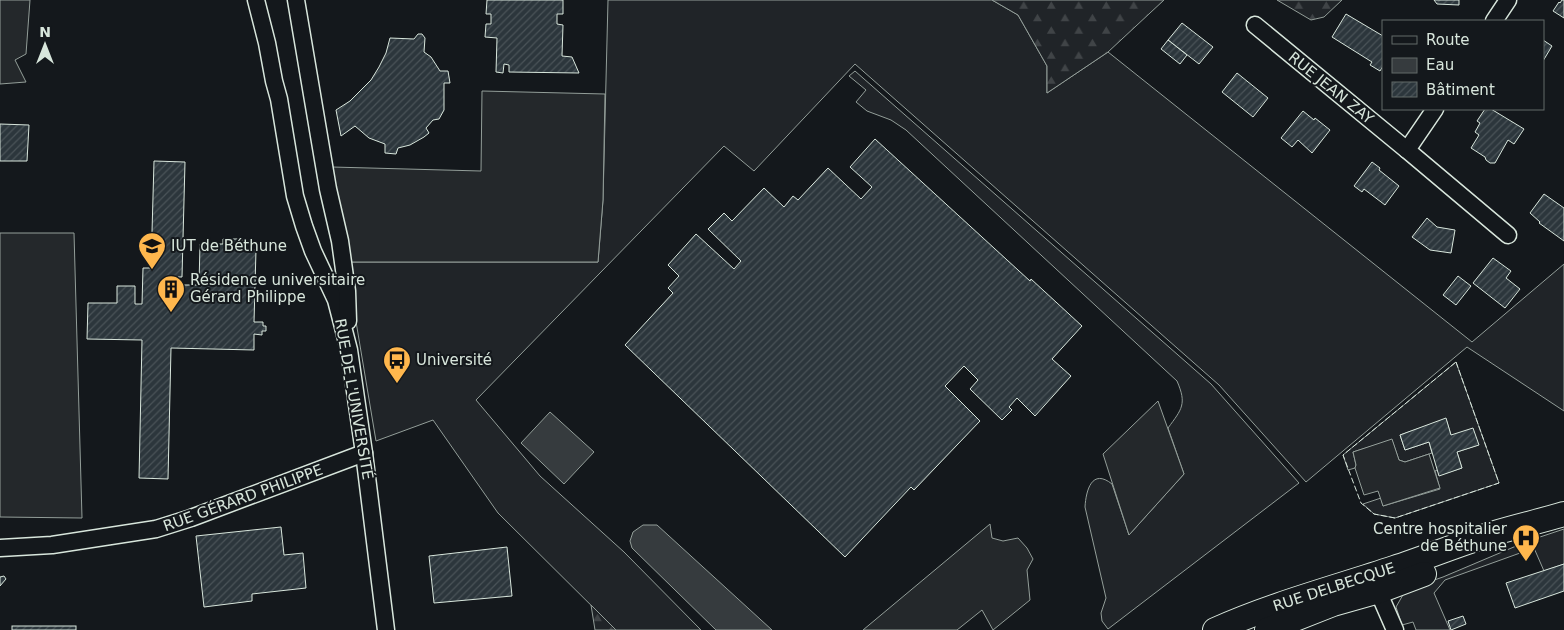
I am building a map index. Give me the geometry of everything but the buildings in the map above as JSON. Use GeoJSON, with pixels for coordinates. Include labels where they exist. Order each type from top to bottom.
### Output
{"type":"FeatureCollection","features":[{"type":"Feature","properties":{"kind":"street","name":"RUE DE L'UNIVERSITÉ"},"geometry":{"type":"LineString","coordinates":[[256,0],[279,99],[295,196],[313,251],[336,300],[349,350],[386,630]]}},
{"type":"Feature","properties":{"kind":"street"},"geometry":{"type":"LineString","coordinates":[[296,0],[328,189],[340,241],[345,277],[349,350]]}},
{"type":"Feature","properties":{"kind":"street"},"geometry":{"type":"LineString","coordinates":[[1495,20],[1508,0]]}},
{"type":"Feature","properties":{"kind":"street","name":"RUE JEAN ZAY"},"geometry":{"type":"LineString","coordinates":[[1255,25],[1508,235]]}},
{"type":"Feature","properties":{"kind":"street"},"geometry":{"type":"LineString","coordinates":[[1407,150],[1434,110]]}},
{"type":"Feature","properties":{"kind":"street","name":"RUE GÉRARD PHILIPPE"},"geometry":{"type":"LineString","coordinates":[[0,548],[52,545],[156,529],[191,518],[364,453]]}},
{"type":"Feature","properties":{"kind":"street","name":"RUE DELBECQUE"},"geometry":{"type":"LineString","coordinates":[[1267,630],[1332,604],[1375,583],[1495,533],[1564,514]]}},
{"type":"Feature","properties":{"kind":"street"},"geometry":{"type":"LineString","coordinates":[[1375,583],[1395,630]]}},
{"type":"Feature","properties":{"kind":"street","name":"RUE DELBECQUE"},"geometry":{"type":"LineString","coordinates":[[1215,630],[1244,617],[1300,597],[1375,583]]}},
{"type":"Feature","properties":{"kind":"green space"},"geometry":{"type":"Polygon","coordinates":[[[608,0],[992,0],[1018,15],[1047,66],[1047,93],[1108,52],[1472,342],[1564,264],[1564,411],[1467,347],[1306,482],[1219,385],[855,64],[754,171],[724,146],[476,400],[540,476],[624,552],[701,630],[616,630],[498,513],[433,420],[376,441],[346,262],[598,262],[603,200],[608,0]]]}},
{"type":"Feature","properties":{"kind":"green space"},"geometry":{"type":"Polygon","coordinates":[[[992,0],[1164,0],[1108,52],[1047,93],[1047,66],[1018,15],[992,0]]]}},
{"type":"Feature","properties":{"kind":"green space"},"geometry":{"type":"Polygon","coordinates":[[[1277,0],[1342,0],[1324,17],[1311,20],[1277,0]]]}},
{"type":"Feature","properties":{"kind":"green space"},"geometry":{"type":"Polygon","coordinates":[[[855,71],[1211,384],[1299,483],[1108,629],[1102,621],[1101,613],[1106,598],[1085,507],[1087,494],[1091,483],[1099,478],[1112,484],[1129,535],[1184,474],[1168,428],[1182,406],[1182,395],[1177,381],[906,130],[891,120],[867,111],[856,102],[866,90],[849,76],[855,71]]]}},
{"type":"Feature","properties":{"kind":"green space"},"geometry":{"type":"Polygon","coordinates":[[[1456,362],[1499,483],[1395,518],[1374,514],[1363,504],[1381,498],[1383,506],[1440,489],[1435,471],[1437,470],[1440,475],[1462,468],[1457,452],[1478,445],[1451,435],[1446,419],[1400,435],[1405,450],[1429,442],[1432,453],[1405,462],[1399,460],[1392,440],[1353,452],[1356,465],[1355,468],[1348,470],[1343,455],[1456,362]]]}},
{"type":"Feature","properties":{"kind":"green space"},"geometry":{"type":"Polygon","coordinates":[[[1564,529],[1564,564],[1544,571],[1534,548],[1445,580],[1434,593],[1450,630],[1416,630],[1413,622],[1402,625],[1396,607],[1404,593],[1411,588],[1443,577],[1528,541],[1564,529]]]}},
{"type":"Feature","properties":{"kind":"green space"},"geometry":{"type":"Polygon","coordinates":[[[591,605],[616,630],[595,630],[591,605]]]}},
{"type":"Feature","properties":{"kind":"shaded area"},"geometry":{"type":"Polygon","coordinates":[[[0,0],[30,0],[26,54],[15,60],[26,82],[0,84],[0,0]]]}},
{"type":"Feature","properties":{"kind":"shaded area"},"geometry":{"type":"Polygon","coordinates":[[[482,91],[605,94],[603,200],[598,262],[346,262],[332,167],[481,171],[482,91]]]}},
{"type":"Feature","properties":{"kind":"shaded area"},"geometry":{"type":"Polygon","coordinates":[[[0,233],[74,233],[82,518],[0,517],[0,233]]]}},
{"type":"Feature","properties":{"kind":"shaded area"},"geometry":{"type":"Polygon","coordinates":[[[1158,401],[1184,474],[1129,535],[1103,454],[1158,401]]]}},
{"type":"Feature","properties":{"kind":"shaded area"},"geometry":{"type":"Polygon","coordinates":[[[1392,439],[1399,460],[1405,462],[1429,454],[1440,488],[1383,506],[1378,491],[1364,495],[1355,468],[1353,452],[1392,439]]]}},
{"type":"Feature","properties":{"kind":"shaded area"},"geometry":{"type":"Polygon","coordinates":[[[990,524],[992,538],[1003,541],[1018,538],[1027,548],[1033,559],[1027,570],[1030,600],[993,630],[982,610],[957,630],[863,630],[990,524]]]}},
{"type":"Feature","properties":{"kind":"water"},"geometry":{"type":"Polygon","coordinates":[[[550,412],[594,452],[564,484],[521,443],[550,412]]]}},
{"type":"Feature","properties":{"kind":"water"},"geometry":{"type":"Polygon","coordinates":[[[643,525],[657,525],[772,630],[716,630],[632,548],[630,541],[633,532],[643,525]]]}},
{"type":"Feature","properties":{"kind":"fence"},"geometry":{"type":"LineString","coordinates":[[1456,362],[1499,483],[1395,518],[1374,514],[1361,503],[1343,455],[1456,362]]}},
{"type":"Feature","properties":{"kind":"place","name":"IUT de Béthune"},"geometry":{"type":"Point","coordinates":[152,270]}},
{"type":"Feature","properties":{"kind":"place","name":"Résidence universitaire Gérard Philippe"},"geometry":{"type":"Point","coordinates":[171,313]}},
{"type":"Feature","properties":{"kind":"place","name":"Université"},"geometry":{"type":"Point","coordinates":[397,384]}},
{"type":"Feature","properties":{"kind":"place","name":"Centre hospitalier de Béthune"},"geometry":{"type":"Point","coordinates":[1526,562]}}]}
